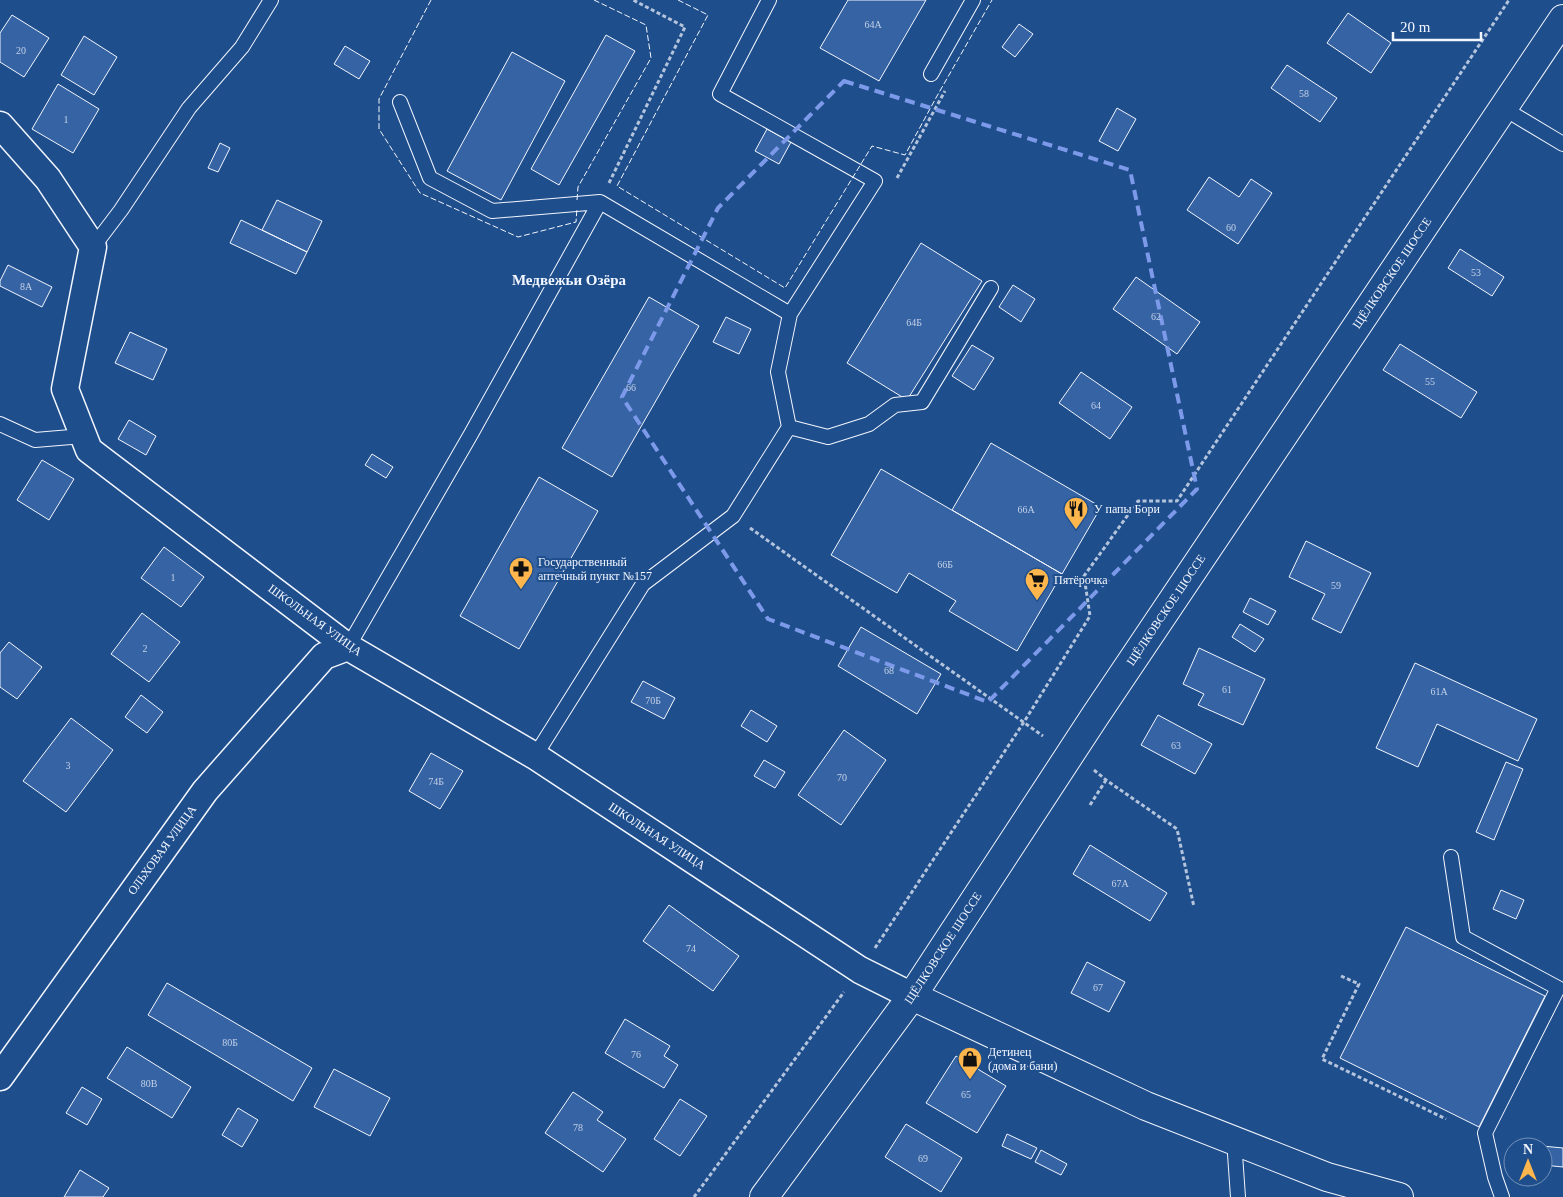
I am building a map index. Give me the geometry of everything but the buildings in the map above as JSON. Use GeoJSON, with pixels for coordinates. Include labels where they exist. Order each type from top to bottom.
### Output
{"type":"FeatureCollection","features":[{"type":"Feature","properties":{"kind":"main road","name":"ЩЁЛКОВСКОЕ ШОССЕ"},"geometry":{"type":"LineString","coordinates":[[764,1197],[912,996],[1095,716],[1563,18]]}},
{"type":"Feature","properties":{"kind":"main road"},"geometry":{"type":"LineString","coordinates":[[912,996],[1146,1106],[1327,1177],[1400,1197]]}},
{"type":"Feature","properties":{"kind":"street"},"geometry":{"type":"LineString","coordinates":[[0,125],[48,179],[93,247]]}},
{"type":"Feature","properties":{"kind":"street","name":"ШКОЛЬНАЯ УЛИЦА"},"geometry":{"type":"LineString","coordinates":[[93,247],[65,389],[89,450],[348,647],[535,756],[860,970],[912,996]]}},
{"type":"Feature","properties":{"kind":"street","name":"ОЛЬХОВАЯ УЛИЦА"},"geometry":{"type":"LineString","coordinates":[[0,1077],[205,791],[324,656],[348,647]]}},
{"type":"Feature","properties":{"kind":"lane"},"geometry":{"type":"LineString","coordinates":[[93,247],[121,210],[189,108],[242,47],[271,0]]}},
{"type":"Feature","properties":{"kind":"lane"},"geometry":{"type":"LineString","coordinates":[[535,756],[643,584],[733,516],[789,427],[778,372],[790,314],[875,181],[720,94],[769,0]]}},
{"type":"Feature","properties":{"kind":"lane"},"geometry":{"type":"LineString","coordinates":[[931,74],[973,0]]}},
{"type":"Feature","properties":{"kind":"lane"},"geometry":{"type":"LineString","coordinates":[[400,102],[430,178],[492,211],[600,202],[790,314]]}},
{"type":"Feature","properties":{"kind":"lane"},"geometry":{"type":"LineString","coordinates":[[1503,108],[1563,144]]}},
{"type":"Feature","properties":{"kind":"lane"},"geometry":{"type":"LineString","coordinates":[[348,647],[471,434],[600,202]]}},
{"type":"Feature","properties":{"kind":"lane"},"geometry":{"type":"LineString","coordinates":[[789,427],[828,437],[869,424],[895,405],[922,402],[991,288]]}},
{"type":"Feature","properties":{"kind":"lane"},"geometry":{"type":"LineString","coordinates":[[0,424],[35,440],[84,436]]}},
{"type":"Feature","properties":{"kind":"lane"},"geometry":{"type":"LineString","coordinates":[[1451,857],[1463,937],[1558,988],[1485,1133],[1495,1177],[1502,1197]]}},
{"type":"Feature","properties":{"kind":"lane"},"geometry":{"type":"LineString","coordinates":[[1234,1140],[1238,1197]]}},
{"type":"Feature","properties":{"kind":"path"},"geometry":{"type":"LineString","coordinates":[[600,202],[685,27],[633,0]]}},
{"type":"Feature","properties":{"kind":"path"},"geometry":{"type":"LineString","coordinates":[[694,1197],[860,970],[1024,722],[1090,616],[1084,576],[1138,501],[1177,501],[1509,0]]}},
{"type":"Feature","properties":{"kind":"path"},"geometry":{"type":"LineString","coordinates":[[895,182],[946,89]]}},
{"type":"Feature","properties":{"kind":"path"},"geometry":{"type":"LineString","coordinates":[[733,516],[1043,736]]}},
{"type":"Feature","properties":{"kind":"path"},"geometry":{"type":"LineString","coordinates":[[1092,768],[1106,780],[1177,829],[1194,907]]}},
{"type":"Feature","properties":{"kind":"path"},"geometry":{"type":"LineString","coordinates":[[1090,805],[1106,780]]}},
{"type":"Feature","properties":{"kind":"path"},"geometry":{"type":"LineString","coordinates":[[1341,976],[1359,984],[1322,1059],[1446,1119]]}},
{"type":"Feature","properties":{"kind":"highlighted area"},"geometry":{"type":"Polygon","coordinates":[[[844,81],[1130,170],[1197,489],[988,702],[768,619],[622,397],[718,208],[844,81]]]}},
{"type":"Feature","properties":{"kind":"fence"},"geometry":{"type":"LineString","coordinates":[[431,0],[379,99],[379,129],[420,193],[518,237],[576,222],[577,208]]}},
{"type":"Feature","properties":{"kind":"fence"},"geometry":{"type":"LineString","coordinates":[[577,200],[578,187],[651,58],[646,25],[594,0]]}},
{"type":"Feature","properties":{"kind":"fence"},"geometry":{"type":"LineString","coordinates":[[678,0],[708,15],[617,186],[785,288],[872,146],[905,155],[992,0]]}},
{"type":"Feature","properties":{"kind":"place","name":"У папы Бори"},"geometry":{"type":"Point","coordinates":[1076,530]}},
{"type":"Feature","properties":{"kind":"place","name":"Государственный аптечный пункт №157"},"geometry":{"type":"Point","coordinates":[521,590]}},
{"type":"Feature","properties":{"kind":"place","name":"Пятёрочка"},"geometry":{"type":"Point","coordinates":[1037,601]}},
{"type":"Feature","properties":{"kind":"place","name":"Детинец (дома и бани)"},"geometry":{"type":"Point","coordinates":[970,1080]}},
{"type":"Feature","properties":{"kind":"district","name":"Медвежьи Озёра"},"geometry":{"type":"Point","coordinates":[569,280]}}]}
